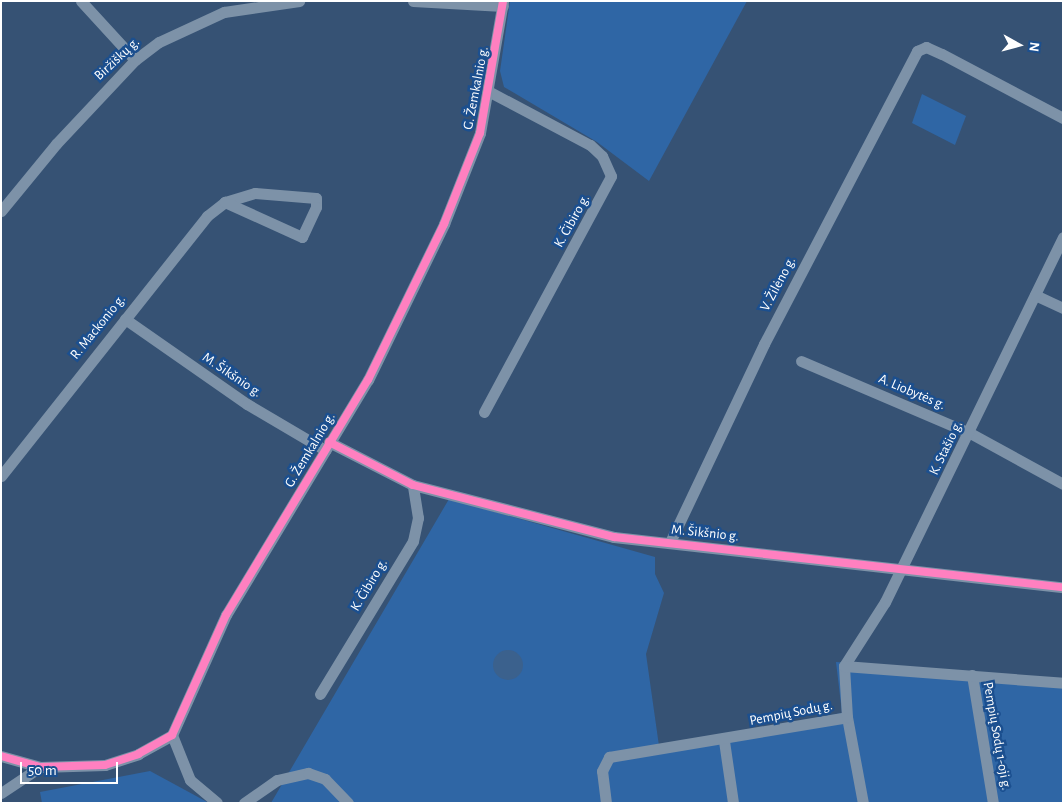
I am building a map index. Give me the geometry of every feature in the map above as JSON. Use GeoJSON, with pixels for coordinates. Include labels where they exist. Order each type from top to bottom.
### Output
{"type":"FeatureCollection","features":[{"type":"Feature","properties":{"kind":"street"},"geometry":{"type":"LineString","coordinates":[[81,1],[135,60]]}},
{"type":"Feature","properties":{"kind":"street","name":"Biržiškų g."},"geometry":{"type":"LineString","coordinates":[[1,211],[56,144],[135,60],[182,29],[224,12],[300,1]]}},
{"type":"Feature","properties":{"kind":"street"},"geometry":{"type":"LineString","coordinates":[[413,1],[503,4]]}},
{"type":"Feature","properties":{"kind":"street","name":"G. Žemkalnio g."},"geometry":{"type":"LineString","coordinates":[[172,735],[226,615],[372,372],[444,224],[480,133],[490,92],[503,4]]}},
{"type":"Feature","properties":{"kind":"street","name":"V. Žilėno g."},"geometry":{"type":"LineString","coordinates":[[671,540],[764,344],[921,47],[942,54],[1063,118]]}},
{"type":"Feature","properties":{"kind":"street","name":"K. Čibiro g."},"geometry":{"type":"LineString","coordinates":[[484,412],[610,176],[602,156],[590,145],[490,92]]}},
{"type":"Feature","properties":{"kind":"street","name":"R. Mackonio g."},"geometry":{"type":"LineString","coordinates":[[1,476],[189,237],[225,202],[239,196],[278,193],[316,198],[316,207],[302,237],[225,202]]}},
{"type":"Feature","properties":{"kind":"street","name":"K. Stašio g."},"geometry":{"type":"LineString","coordinates":[[844,666],[902,568],[970,434],[1063,237]]}},
{"type":"Feature","properties":{"kind":"street"},"geometry":{"type":"LineString","coordinates":[[1035,295],[1063,308]]}},
{"type":"Feature","properties":{"kind":"street","name":"M. Šikšnio g."},"geometry":{"type":"LineString","coordinates":[[125,319],[247,404],[327,446],[413,485],[614,537],[671,540],[1063,587]]}},
{"type":"Feature","properties":{"kind":"street","name":"A. Liobytės g."},"geometry":{"type":"LineString","coordinates":[[801,361],[970,434],[1063,484]]}},
{"type":"Feature","properties":{"kind":"street","name":"K. Čibiro g."},"geometry":{"type":"LineString","coordinates":[[320,694],[413,541],[418,518],[413,485]]}},
{"type":"Feature","properties":{"kind":"street"},"geometry":{"type":"LineString","coordinates":[[844,666],[1063,683]]}},
{"type":"Feature","properties":{"kind":"street","name":"Pempių Sodų g."},"geometry":{"type":"LineString","coordinates":[[606,803],[602,770],[609,758],[724,741],[848,717],[844,666]]}},
{"type":"Feature","properties":{"kind":"street","name":"Pempių Sodų 1-oji g."},"geometry":{"type":"LineString","coordinates":[[972,675],[993,803]]}},
{"type":"Feature","properties":{"kind":"street"},"geometry":{"type":"LineString","coordinates":[[848,717],[863,803]]}},
{"type":"Feature","properties":{"kind":"street"},"geometry":{"type":"LineString","coordinates":[[1,756],[40,767],[105,765],[138,754],[172,735],[190,780],[217,803]]}},
{"type":"Feature","properties":{"kind":"street"},"geometry":{"type":"LineString","coordinates":[[724,741],[733,803]]}},
{"type":"Feature","properties":{"kind":"street"},"geometry":{"type":"LineString","coordinates":[[1,793],[40,767]]}},
{"type":"Feature","properties":{"kind":"street"},"geometry":{"type":"LineString","coordinates":[[244,803],[277,780],[308,773],[325,779],[348,803]]}},
{"type":"Feature","properties":{"kind":"shaded area"},"geometry":{"type":"Polygon","coordinates":[[[510,1],[747,1],[649,181],[597,142],[504,87],[500,71],[510,1]]]}},
{"type":"Feature","properties":{"kind":"shaded area"},"geometry":{"type":"Polygon","coordinates":[[[922,94],[966,116],[955,145],[912,123],[922,94]]]}},
{"type":"Feature","properties":{"kind":"shaded area"},"geometry":{"type":"Polygon","coordinates":[[[449,499],[655,557],[655,574],[664,593],[646,654],[659,746],[842,713],[836,662],[1063,679],[1063,803],[271,803],[449,499]]]}},
{"type":"Feature","properties":{"kind":"shaded area"},"geometry":{"type":"Polygon","coordinates":[[[508,650],[519,654],[523,665],[519,676],[508,680],[497,676],[493,665],[497,654],[508,650]]]}},
{"type":"Feature","properties":{"kind":"shaded area"},"geometry":{"type":"Polygon","coordinates":[[[150,771],[209,803],[42,803],[40,792],[150,771]]]}},
{"type":"Feature","properties":{"kind":"cycle path"},"geometry":{"type":"LineString","coordinates":[[1,756],[40,767],[105,765],[138,754],[172,735],[226,615],[368,380],[444,224],[480,133],[503,1]]}},
{"type":"Feature","properties":{"kind":"cycle path"},"geometry":{"type":"LineString","coordinates":[[329,442],[413,485],[614,537],[1063,587]]}}]}
